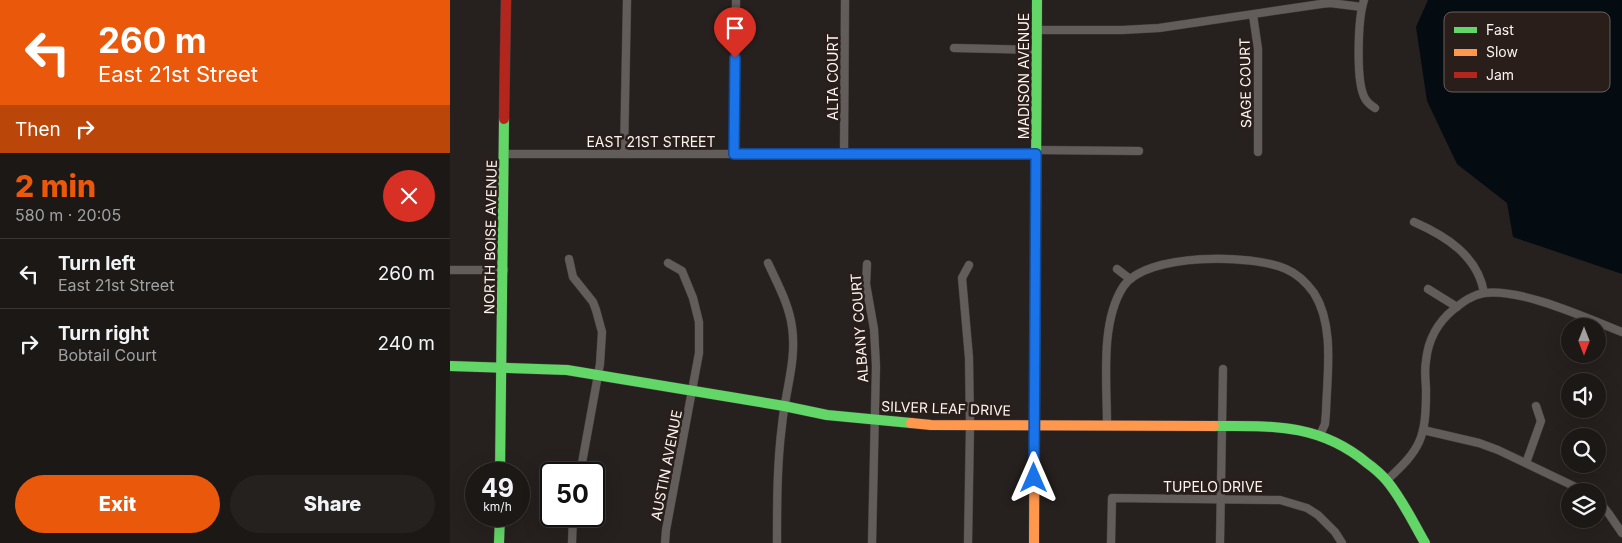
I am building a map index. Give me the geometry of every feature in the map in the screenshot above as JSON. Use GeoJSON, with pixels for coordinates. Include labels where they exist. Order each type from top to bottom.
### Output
{"type":"FeatureCollection","features":[{"type":"Feature","properties":{"kind":"street","name":"NORTH BOISE AVENUE"},"geometry":{"type":"LineString","coordinates":[[500,462],[506,0]]}},
{"type":"Feature","properties":{"kind":"street"},"geometry":{"type":"LineString","coordinates":[[624,154],[627,0]]}},
{"type":"Feature","properties":{"kind":"street"},"geometry":{"type":"LineString","coordinates":[[734,154],[736,0]]}},
{"type":"Feature","properties":{"kind":"street","name":"ALTA COURT"},"geometry":{"type":"LineString","coordinates":[[844,154],[845,0]]}},
{"type":"Feature","properties":{"kind":"street","name":"MADISON AVENUE"},"geometry":{"type":"LineString","coordinates":[[1034,543],[1037,0]]}},
{"type":"Feature","properties":{"kind":"street"},"geometry":{"type":"LineString","coordinates":[[1037,30],[1159,28],[1330,3],[1363,3],[1358,76],[1365,100],[1374,108]]}},
{"type":"Feature","properties":{"kind":"street","name":"SAGE COURT"},"geometry":{"type":"LineString","coordinates":[[1253,14],[1258,49],[1258,152]]}},
{"type":"Feature","properties":{"kind":"street"},"geometry":{"type":"LineString","coordinates":[[954,48],[1037,50]]}},
{"type":"Feature","properties":{"kind":"street","name":"EAST 21ST STREET"},"geometry":{"type":"LineString","coordinates":[[505,154],[844,154],[1139,151]]}},
{"type":"Feature","properties":{"kind":"street"},"geometry":{"type":"LineString","coordinates":[[1414,222],[1432,230],[1465,253],[1478,272],[1484,293]]}},
{"type":"Feature","properties":{"kind":"street"},"geometry":{"type":"LineString","coordinates":[[569,259],[573,277],[593,302],[602,332],[598,374],[582,462]]}},
{"type":"Feature","properties":{"kind":"street"},"geometry":{"type":"LineString","coordinates":[[1107,424],[1108,327],[1114,305],[1124,286],[1130,279],[1151,268],[1164,264],[1189,260],[1247,260],[1275,265],[1295,274],[1303,280],[1320,305],[1327,337],[1326,412],[1325,424],[1320,436]]}},
{"type":"Feature","properties":{"kind":"street"},"geometry":{"type":"LineString","coordinates":[[768,262],[785,302],[792,327],[791,373],[784,406],[778,460],[777,543]]}},
{"type":"Feature","properties":{"kind":"street","name":"AUSTIN AVENUE"},"geometry":{"type":"LineString","coordinates":[[665,543],[699,353],[700,333],[697,310],[682,271],[668,263]]}},
{"type":"Feature","properties":{"kind":"street","name":"ALBANY COURT"},"geometry":{"type":"LineString","coordinates":[[867,264],[866,284],[874,329],[876,366],[872,543]]}},
{"type":"Feature","properties":{"kind":"street"},"geometry":{"type":"LineString","coordinates":[[968,543],[969,358],[962,278],[969,265]]}},
{"type":"Feature","properties":{"kind":"street"},"geometry":{"type":"LineString","coordinates":[[1118,269],[1130,279]]}},
{"type":"Feature","properties":{"kind":"street"},"geometry":{"type":"LineString","coordinates":[[450,270],[504,270]]}},
{"type":"Feature","properties":{"kind":"street"},"geometry":{"type":"LineString","coordinates":[[1428,289],[1457,307]]}},
{"type":"Feature","properties":{"kind":"street"},"geometry":{"type":"LineString","coordinates":[[1387,480],[1410,458],[1421,439],[1426,419],[1426,361],[1430,345],[1440,323],[1465,300],[1484,293],[1517,295],[1569,311],[1622,332]]}},
{"type":"Feature","properties":{"kind":"street","name":"SILVER LEAF DRIVE"},"geometry":{"type":"LineString","coordinates":[[450,366],[549,368],[598,374],[827,415],[931,425],[1107,424],[1277,426],[1299,429],[1354,451],[1387,480],[1425,543]]}},
{"type":"Feature","properties":{"kind":"street"},"geometry":{"type":"LineString","coordinates":[[1220,543],[1223,369]]}},
{"type":"Feature","properties":{"kind":"street"},"geometry":{"type":"LineString","coordinates":[[1526,463],[1541,421],[1536,406]]}},
{"type":"Feature","properties":{"kind":"street"},"geometry":{"type":"LineString","coordinates":[[1424,430],[1479,443],[1567,483]]}},
{"type":"Feature","properties":{"kind":"street","name":"TUPELO DRIVE"},"geometry":{"type":"LineString","coordinates":[[1111,543],[1112,498],[1280,500],[1297,504],[1318,515],[1335,532],[1342,543]]}},
{"type":"Feature","properties":{"kind":"street"},"geometry":{"type":"LineString","coordinates":[[1606,509],[1622,533]]}},
{"type":"Feature","properties":{"kind":"street"},"geometry":{"type":"LineString","coordinates":[[499,543],[500,527]]}},
{"type":"Feature","properties":{"kind":"street"},"geometry":{"type":"LineString","coordinates":[[572,543],[573,527]]}},
{"type":"Feature","properties":{"kind":"shaded area"},"geometry":{"type":"Polygon","coordinates":[[[1428,0],[1622,0],[1622,274],[1513,237],[1507,203],[1457,164],[1427,101],[1416,27],[1428,0]]]}},
{"type":"Feature","properties":{"kind":"traffic: fast"},"geometry":{"type":"LineString","coordinates":[[1035,357],[1037,0]]}},
{"type":"Feature","properties":{"kind":"traffic: fast"},"geometry":{"type":"LineString","coordinates":[[500,462],[504,119]]}},
{"type":"Feature","properties":{"kind":"traffic: fast"},"geometry":{"type":"LineString","coordinates":[[450,366],[567,370],[784,406],[827,415],[911,423]]}},
{"type":"Feature","properties":{"kind":"traffic: fast"},"geometry":{"type":"LineString","coordinates":[[1214,426],[1275,427],[1313,434],[1331,440],[1349,450],[1375,469],[1387,481],[1425,543]]}},
{"type":"Feature","properties":{"kind":"traffic: fast"},"geometry":{"type":"LineString","coordinates":[[499,543],[500,527]]}},
{"type":"Feature","properties":{"kind":"traffic: slow"},"geometry":{"type":"LineString","coordinates":[[1034,543],[1035,357]]}},
{"type":"Feature","properties":{"kind":"traffic: slow"},"geometry":{"type":"LineString","coordinates":[[911,423],[931,425],[1214,426]]}},
{"type":"Feature","properties":{"kind":"traffic: jam"},"geometry":{"type":"LineString","coordinates":[[504,119],[506,0]]}},
{"type":"Feature","properties":{"kind":"route"},"geometry":{"type":"LineString","coordinates":[[735,58],[734,154],[1036,154],[1034,478]]}}]}
